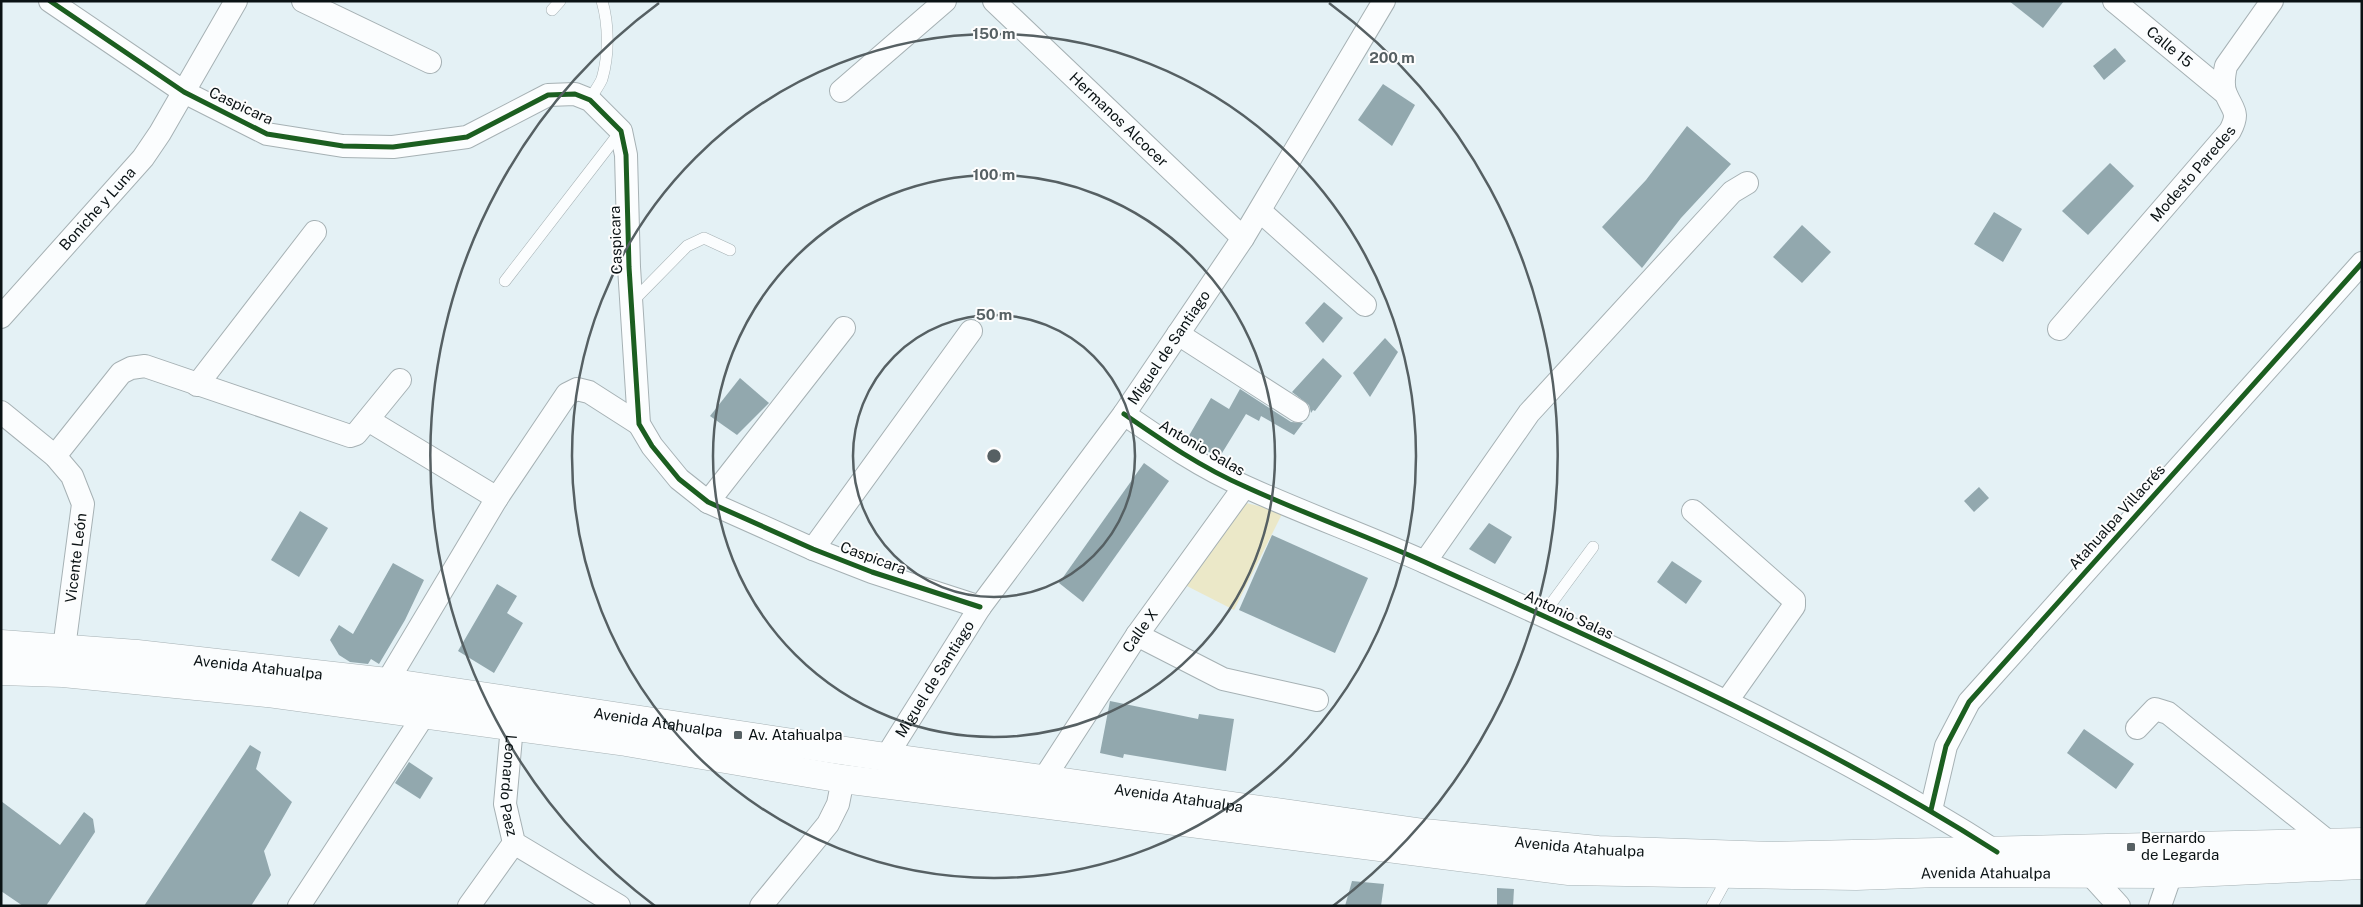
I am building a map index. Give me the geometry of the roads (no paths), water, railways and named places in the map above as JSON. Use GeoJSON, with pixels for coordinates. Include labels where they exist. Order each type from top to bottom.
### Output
{"type":"FeatureCollection","features":[{"type":"Feature","properties":{"kind":"highway","name":"Avenida Atahualpa"},"geometry":{"type":"LineString","coordinates":[[1,644],[64,648],[387,682],[1042,780],[1424,833],[1598,850],[1772,856],[2362,842]]}},
{"type":"Feature","properties":{"kind":"highway","name":"Avenida Atahualpa"},"geometry":{"type":"LineString","coordinates":[[1,671],[63,673],[267,693],[626,742],[843,779],[1569,871],[1728,875],[2171,874],[2362,865]]}},
{"type":"Feature","properties":{"kind":"street","name":"Caspicara"},"geometry":{"type":"LineString","coordinates":[[50,1],[184,92],[267,134],[343,146],[393,147],[467,137],[548,95],[574,94],[590,100]]}},
{"type":"Feature","properties":{"kind":"street","name":"Boniche y Luna"},"geometry":{"type":"LineString","coordinates":[[1,317],[143,158],[160,133],[236,1]]}},
{"type":"Feature","properties":{"kind":"street"},"geometry":{"type":"LineString","coordinates":[[303,1],[430,62]]}},
{"type":"Feature","properties":{"kind":"street"},"geometry":{"type":"LineString","coordinates":[[842,91],[945,1]]}},
{"type":"Feature","properties":{"kind":"street","name":"Hermanos Alcocer"},"geometry":{"type":"LineString","coordinates":[[994,1],[1244,238]]}},
{"type":"Feature","properties":{"kind":"street","name":"Miguel de Santiago"},"geometry":{"type":"LineString","coordinates":[[886,757],[980,607],[1124,414],[1244,238],[1384,1]]}},
{"type":"Feature","properties":{"kind":"street","name":"Calle 15"},"geometry":{"type":"LineString","coordinates":[[2114,1],[2225,93]]}},
{"type":"Feature","properties":{"kind":"street","name":"Modesto Paredes"},"geometry":{"type":"LineString","coordinates":[[2059,329],[2230,131],[2236,120],[2234,108],[2225,93],[2224,78],[2226,66],[2272,1]]}},
{"type":"Feature","properties":{"kind":"street"},"geometry":{"type":"LineString","coordinates":[[590,100],[622,131]]}},
{"type":"Feature","properties":{"kind":"street","name":"Caspicara"},"geometry":{"type":"LineString","coordinates":[[622,131],[626,155],[629,267],[633,301],[639,424],[652,446],[678,479],[708,502],[813,549],[872,572],[980,607]]}},
{"type":"Feature","properties":{"kind":"street"},"geometry":{"type":"LineString","coordinates":[[1425,562],[1529,413],[1732,192],[1747,183]]}},
{"type":"Feature","properties":{"kind":"street"},"geometry":{"type":"LineString","coordinates":[[1260,211],[1364,305]]}},
{"type":"Feature","properties":{"kind":"street"},"geometry":{"type":"LineString","coordinates":[[196,385],[315,232]]}},
{"type":"Feature","properties":{"kind":"street","name":"Atahualpa Villacrés"},"geometry":{"type":"LineString","coordinates":[[1931,810],[1946,746],[1969,702],[2362,263]]}},
{"type":"Feature","properties":{"kind":"street"},"geometry":{"type":"LineString","coordinates":[[708,502],[844,328]]}},
{"type":"Feature","properties":{"kind":"street"},"geometry":{"type":"LineString","coordinates":[[813,549],[971,330]]}},
{"type":"Feature","properties":{"kind":"street"},"geometry":{"type":"LineString","coordinates":[[1178,334],[1298,411]]}},
{"type":"Feature","properties":{"kind":"street"},"geometry":{"type":"LineString","coordinates":[[55,456],[121,373],[130,368],[145,366],[196,385],[350,436],[356,434],[400,380]]}},
{"type":"Feature","properties":{"kind":"street"},"geometry":{"type":"LineString","coordinates":[[387,682],[497,498],[567,394],[577,389],[589,392],[639,424]]}},
{"type":"Feature","properties":{"kind":"street","name":"Vicente León"},"geometry":{"type":"LineString","coordinates":[[1,412],[55,456],[72,476],[83,504],[64,648]]}},
{"type":"Feature","properties":{"kind":"street","name":"Antonio Salas"},"geometry":{"type":"LineString","coordinates":[[1124,414],[1179,452],[1244,487],[1425,562],[1727,701],[1931,810],[1997,852]]}},
{"type":"Feature","properties":{"kind":"street"},"geometry":{"type":"LineString","coordinates":[[368,420],[497,498]]}},
{"type":"Feature","properties":{"kind":"street","name":"Calle X"},"geometry":{"type":"LineString","coordinates":[[1042,780],[1137,635],[1244,487]]}},
{"type":"Feature","properties":{"kind":"street"},"geometry":{"type":"LineString","coordinates":[[1693,512],[1794,600],[1794,606],[1727,701]]}},
{"type":"Feature","properties":{"kind":"street"},"geometry":{"type":"LineString","coordinates":[[1137,635],[1223,679],[1317,700]]}},
{"type":"Feature","properties":{"kind":"street"},"geometry":{"type":"LineString","coordinates":[[2137,728],[2155,710],[2168,713],[2330,843]]}},
{"type":"Feature","properties":{"kind":"street"},"geometry":{"type":"LineString","coordinates":[[299,906],[424,714]]}},
{"type":"Feature","properties":{"kind":"street","name":"Leonardo Paez"},"geometry":{"type":"LineString","coordinates":[[512,726],[506,804],[514,843],[615,905]]}},
{"type":"Feature","properties":{"kind":"street"},"geometry":{"type":"LineString","coordinates":[[761,906],[828,824],[838,804],[843,779]]}},
{"type":"Feature","properties":{"kind":"street"},"geometry":{"type":"LineString","coordinates":[[469,906],[514,843]]}},
{"type":"Feature","properties":{"kind":"street"},"geometry":{"type":"LineString","coordinates":[[2090,874],[2119,906]]}},
{"type":"Feature","properties":{"kind":"street"},"geometry":{"type":"LineString","coordinates":[[2160,906],[2171,874]]}},
{"type":"Feature","properties":{"kind":"lane"},"geometry":{"type":"LineString","coordinates":[[552,10],[560,1]]}},
{"type":"Feature","properties":{"kind":"lane"},"geometry":{"type":"LineString","coordinates":[[590,100],[601,80],[605,54],[607,20],[602,1]]}},
{"type":"Feature","properties":{"kind":"lane"},"geometry":{"type":"LineString","coordinates":[[504,281],[622,131]]}},
{"type":"Feature","properties":{"kind":"lane"},"geometry":{"type":"LineString","coordinates":[[633,301],[687,246],[704,238],[730,250]]}},
{"type":"Feature","properties":{"kind":"lane"},"geometry":{"type":"LineString","coordinates":[[1542,616],[1593,546]]}},
{"type":"Feature","properties":{"kind":"lane"},"geometry":{"type":"LineString","coordinates":[[1712,906],[1728,875]]}},
{"type":"Feature","properties":{"kind":"place","name":"Av. Atahualpa"},"geometry":{"type":"Point","coordinates":[738,735]}},
{"type":"Feature","properties":{"kind":"place","name":"Bernardo de Legarda"},"geometry":{"type":"Point","coordinates":[2131,847]}}]}
